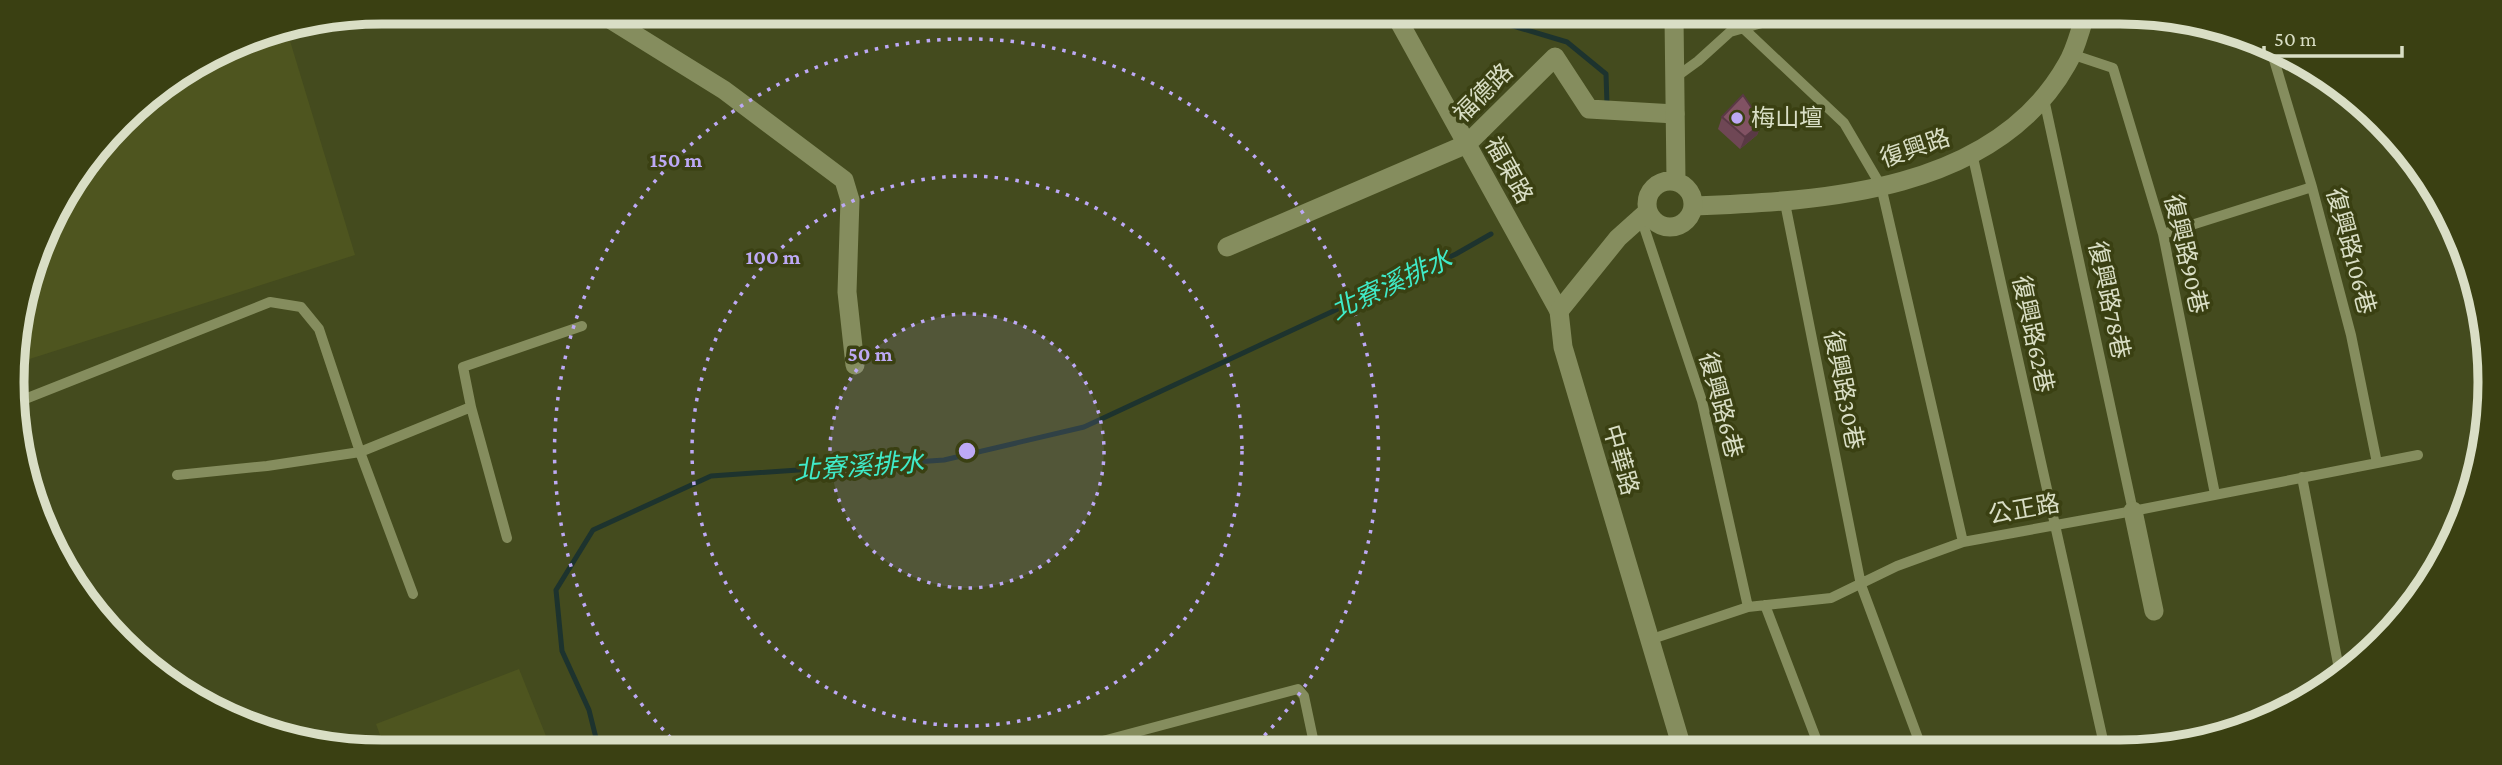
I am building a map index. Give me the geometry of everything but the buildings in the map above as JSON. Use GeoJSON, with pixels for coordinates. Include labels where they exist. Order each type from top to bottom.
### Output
{"type":"FeatureCollection","features":[{"type":"Feature","properties":{"kind":"street"},"geometry":{"type":"LineString","coordinates":[[618,24],[724,90],[844,180],[850,200],[847,292],[855,365]]}},
{"type":"Feature","properties":{"kind":"street","name":"福東路"},"geometry":{"type":"LineString","coordinates":[[1400,24],[1559,311]]}},
{"type":"Feature","properties":{"kind":"street"},"geometry":{"type":"LineString","coordinates":[[1674,24],[1676,181]]}},
{"type":"Feature","properties":{"kind":"street","name":"復興路"},"geometry":{"type":"LineString","coordinates":[[1694,206],[1785,202],[1840,196],[1925,175],[1972,153],[2017,127],[2044,98],[2068,63],[2082,24]]}},
{"type":"Feature","properties":{"kind":"street","name":"福德路"},"geometry":{"type":"LineString","coordinates":[[1227,247],[1467,144],[1555,57],[1589,109],[1675,114]]}},
{"type":"Feature","properties":{"kind":"street"},"geometry":{"type":"LineString","coordinates":[[1559,311],[1618,238],[1644,214],[1651,191],[1662,183],[1676,181],[1690,190],[1694,206],[1686,222],[1670,228],[1644,214]]}},
{"type":"Feature","properties":{"kind":"street","name":"中華路"},"geometry":{"type":"LineString","coordinates":[[1559,311],[1563,347],[1680,740]]}},
{"type":"Feature","properties":{"kind":"street"},"geometry":{"type":"LineString","coordinates":[[2133,511],[2154,611]]}},
{"type":"Feature","properties":{"kind":"lane"},"geometry":{"type":"LineString","coordinates":[[1675,78],[1730,32],[1757,24]]}},
{"type":"Feature","properties":{"kind":"lane"},"geometry":{"type":"LineString","coordinates":[[1743,28],[1844,123],[1881,186],[1963,542]]}},
{"type":"Feature","properties":{"kind":"lane","name":"復興路90巷"},"geometry":{"type":"LineString","coordinates":[[2071,54],[2113,68],[2163,234],[2215,494]]}},
{"type":"Feature","properties":{"kind":"lane","name":"復興路106巷"},"geometry":{"type":"LineString","coordinates":[[2274,59],[2312,187],[2351,335],[2377,464]]}},
{"type":"Feature","properties":{"kind":"lane","name":"復興路78巷"},"geometry":{"type":"LineString","coordinates":[[2044,98],[2133,511]]}},
{"type":"Feature","properties":{"kind":"lane","name":"復興路62巷"},"geometry":{"type":"LineString","coordinates":[[1972,153],[2103,740]]}},
{"type":"Feature","properties":{"kind":"lane"},"geometry":{"type":"LineString","coordinates":[[2163,234],[2312,187]]}},
{"type":"Feature","properties":{"kind":"lane","name":"復興路30巷"},"geometry":{"type":"LineString","coordinates":[[1785,202],[1861,585],[1919,740]]}},
{"type":"Feature","properties":{"kind":"lane","name":"復興路6巷"},"geometry":{"type":"LineString","coordinates":[[1644,214],[1702,401],[1748,607]]}},
{"type":"Feature","properties":{"kind":"lane"},"geometry":{"type":"LineString","coordinates":[[25,399],[270,302],[301,307],[319,329],[360,452],[413,594]]}},
{"type":"Feature","properties":{"kind":"lane"},"geometry":{"type":"LineString","coordinates":[[507,538],[471,407],[463,367],[582,326]]}},
{"type":"Feature","properties":{"kind":"lane"},"geometry":{"type":"LineString","coordinates":[[177,475],[267,466],[360,452],[471,407]]}},
{"type":"Feature","properties":{"kind":"lane","name":"公正路"},"geometry":{"type":"LineString","coordinates":[[1649,640],[1748,607],[1831,598],[1897,566],[1963,542],[2418,456]]}},
{"type":"Feature","properties":{"kind":"lane"},"geometry":{"type":"LineString","coordinates":[[2302,477],[2338,666]]}},
{"type":"Feature","properties":{"kind":"lane"},"geometry":{"type":"LineString","coordinates":[[1765,605],[1817,740]]}},
{"type":"Feature","properties":{"kind":"lane"},"geometry":{"type":"LineString","coordinates":[[1106,740],[1298,689],[1304,696],[1313,740]]}},
{"type":"Feature","properties":{"kind":"shaded area"},"geometry":{"type":"Polygon","coordinates":[[[289,37],[355,255],[25,360],[31,313],[43,267],[72,203],[98,165],[129,129],[165,98],[203,72],[267,43],[289,37]]]}},
{"type":"Feature","properties":{"kind":"shaded area"},"geometry":{"type":"Polygon","coordinates":[[[519,669],[548,740],[382,740],[376,724],[519,669]]]}},
{"type":"Feature","properties":{"kind":"waterway","name":"北寮溪排水"},"geometry":{"type":"LineString","coordinates":[[1507,24],[1567,42],[1606,74],[1607,104]]}},
{"type":"Feature","properties":{"kind":"waterway","name":"北寮溪排水"},"geometry":{"type":"LineString","coordinates":[[596,740],[589,710],[562,651],[556,590],[593,530],[711,476],[944,460],[1084,427],[1456,254],[1491,234]]}},
{"type":"Feature","properties":{"kind":"place","name":"梅山壇"},"geometry":{"type":"Point","coordinates":[1737,118]}}]}
